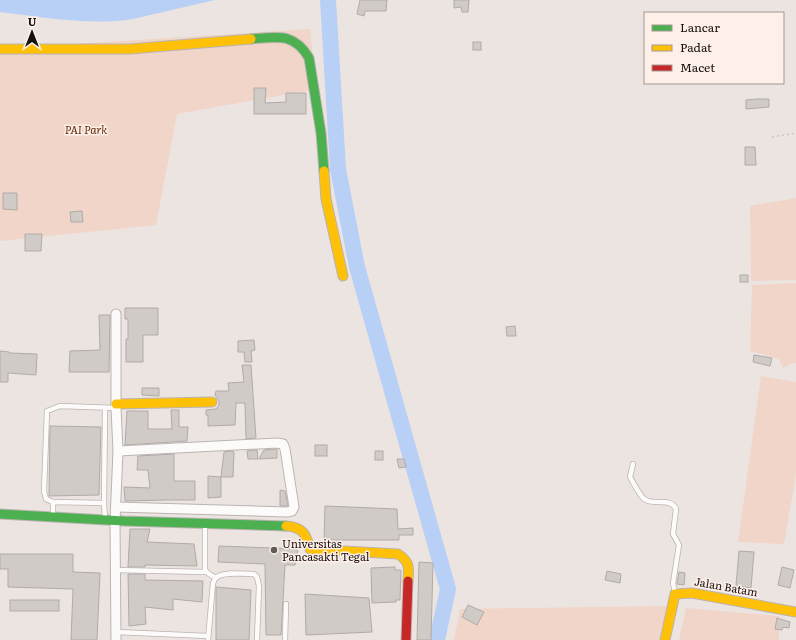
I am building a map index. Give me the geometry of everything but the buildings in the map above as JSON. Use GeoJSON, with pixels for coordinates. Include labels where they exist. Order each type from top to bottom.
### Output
{"type":"FeatureCollection","features":[{"type":"Feature","properties":{"kind":"street"},"geometry":{"type":"LineString","coordinates":[[0,49],[130,49],[272,37],[286,38],[298,43],[307,53],[311,66],[320,133],[326,199],[343,276]]}},
{"type":"Feature","properties":{"kind":"street"},"geometry":{"type":"LineString","coordinates":[[116,314],[116,406],[118,451],[116,507],[110,520],[115,570],[116,636]]}},
{"type":"Feature","properties":{"kind":"street"},"geometry":{"type":"LineString","coordinates":[[116,406],[212,402]]}},
{"type":"Feature","properties":{"kind":"street"},"geometry":{"type":"LineString","coordinates":[[116,507],[287,512],[292,511],[294,507],[285,449],[282,444],[277,443],[118,451]]}},
{"type":"Feature","properties":{"kind":"street"},"geometry":{"type":"LineString","coordinates":[[0,514],[110,520],[291,526],[302,530],[306,534],[310,549],[398,554],[404,558],[409,565],[406,640]]}},
{"type":"Feature","properties":{"kind":"street","name":"Jalan Batam"},"geometry":{"type":"LineString","coordinates":[[675,594],[692,593],[796,612]]}},
{"type":"Feature","properties":{"kind":"street"},"geometry":{"type":"LineString","coordinates":[[665,640],[675,594]]}},
{"type":"Feature","properties":{"kind":"lane"},"geometry":{"type":"LineString","coordinates":[[104,503],[53,502],[46,499],[44,491],[47,411],[60,406],[105,408],[116,406]]}},
{"type":"Feature","properties":{"kind":"lane"},"geometry":{"type":"LineString","coordinates":[[105,408],[104,503],[110,520]]}},
{"type":"Feature","properties":{"kind":"lane"},"geometry":{"type":"LineString","coordinates":[[633,464],[630,477],[645,499],[671,504],[676,509],[673,534],[679,546],[673,583],[675,594]]}},
{"type":"Feature","properties":{"kind":"lane"},"geometry":{"type":"LineString","coordinates":[[52,517],[53,502]]}},
{"type":"Feature","properties":{"kind":"lane"},"geometry":{"type":"LineString","coordinates":[[205,523],[204,562],[206,572]]}},
{"type":"Feature","properties":{"kind":"lane"},"geometry":{"type":"LineString","coordinates":[[115,570],[206,572],[216,578]]}},
{"type":"Feature","properties":{"kind":"lane"},"geometry":{"type":"LineString","coordinates":[[116,636],[208,638],[213,584],[216,578],[220,575],[236,573],[254,574],[257,577],[259,586],[257,640]]}},
{"type":"Feature","properties":{"kind":"lane"},"geometry":{"type":"LineString","coordinates":[[285,640],[286,604]]}},
{"type":"Feature","properties":{"kind":"path"},"geometry":{"type":"LineString","coordinates":[[772,137],[796,133]]}},
{"type":"Feature","properties":{"kind":"green space","name":"PAI Park"},"geometry":{"type":"Polygon","coordinates":[[[310,29],[316,89],[177,114],[156,225],[0,241],[0,44],[58,45],[310,29]]]}},
{"type":"Feature","properties":{"kind":"green space"},"geometry":{"type":"Polygon","coordinates":[[[796,198],[796,280],[751,281],[750,206],[796,198]]]}},
{"type":"Feature","properties":{"kind":"green space"},"geometry":{"type":"Polygon","coordinates":[[[796,283],[796,363],[783,368],[779,359],[750,351],[752,285],[796,283]]]}},
{"type":"Feature","properties":{"kind":"green space"},"geometry":{"type":"Polygon","coordinates":[[[761,376],[796,382],[796,474],[784,544],[738,542],[761,376]]]}},
{"type":"Feature","properties":{"kind":"green space"},"geometry":{"type":"Polygon","coordinates":[[[668,606],[659,640],[454,640],[460,609],[668,606]]]}},
{"type":"Feature","properties":{"kind":"green space"},"geometry":{"type":"Polygon","coordinates":[[[686,608],[779,616],[779,640],[679,640],[686,608]]]}},
{"type":"Feature","properties":{"kind":"water"},"geometry":{"type":"Polygon","coordinates":[[[0,0],[215,0],[133,19],[100,22],[66,20],[0,12],[0,0]]]}},
{"type":"Feature","properties":{"kind":"waterway"},"geometry":{"type":"LineString","coordinates":[[328,0],[338,169],[357,267],[448,589],[437,640]]}},
{"type":"Feature","properties":{"kind":"traffic: fast"},"geometry":{"type":"LineString","coordinates":[[251,39],[277,37],[291,40],[297,44],[309,58],[321,133],[324,171]]}},
{"type":"Feature","properties":{"kind":"traffic: fast"},"geometry":{"type":"LineString","coordinates":[[0,514],[124,521],[286,526]]}},
{"type":"Feature","properties":{"kind":"traffic: slow"},"geometry":{"type":"LineString","coordinates":[[0,49],[130,49],[251,39]]}},
{"type":"Feature","properties":{"kind":"traffic: slow"},"geometry":{"type":"LineString","coordinates":[[324,171],[326,199],[343,276]]}},
{"type":"Feature","properties":{"kind":"traffic: slow"},"geometry":{"type":"LineString","coordinates":[[116,404],[212,402]]}},
{"type":"Feature","properties":{"kind":"traffic: slow"},"geometry":{"type":"LineString","coordinates":[[286,526],[296,528],[303,532],[310,549],[398,554],[407,562],[409,572],[408,581]]}},
{"type":"Feature","properties":{"kind":"traffic: slow"},"geometry":{"type":"LineString","coordinates":[[665,640],[675,594],[692,593],[796,612]]}},
{"type":"Feature","properties":{"kind":"traffic: jam"},"geometry":{"type":"LineString","coordinates":[[406,640],[408,581]]}},
{"type":"Feature","properties":{"kind":"place","name":"Universitas Pancasakti Tegal"},"geometry":{"type":"Point","coordinates":[274,550]}}]}
